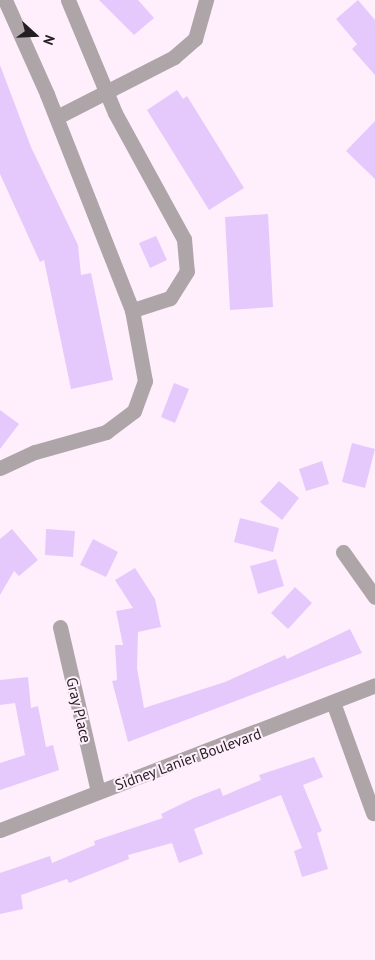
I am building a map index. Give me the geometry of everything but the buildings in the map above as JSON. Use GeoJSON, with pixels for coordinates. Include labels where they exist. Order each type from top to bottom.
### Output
{"type":"FeatureCollection","features":[{"type":"Feature","properties":{"kind":"street"},"geometry":{"type":"LineString","coordinates":[[0,468],[35,452],[106,432],[134,411],[145,381],[132,310],[57,117],[5,0]]}},
{"type":"Feature","properties":{"kind":"street"},"geometry":{"type":"LineString","coordinates":[[68,0],[106,95],[184,239],[188,271],[170,298],[132,310]]}},
{"type":"Feature","properties":{"kind":"street"},"geometry":{"type":"LineString","coordinates":[[57,117],[106,95],[174,57],[195,39],[206,0]]}},
{"type":"Feature","properties":{"kind":"street"},"geometry":{"type":"LineString","coordinates":[[343,552],[375,597]]}},
{"type":"Feature","properties":{"kind":"street","name":"Gray Place"},"geometry":{"type":"LineString","coordinates":[[60,627],[98,792]]}},
{"type":"Feature","properties":{"kind":"street","name":"Sidney Lanier Boulevard"},"geometry":{"type":"LineString","coordinates":[[0,830],[334,705],[375,685]]}},
{"type":"Feature","properties":{"kind":"street"},"geometry":{"type":"LineString","coordinates":[[334,705],[373,813]]}}]}
